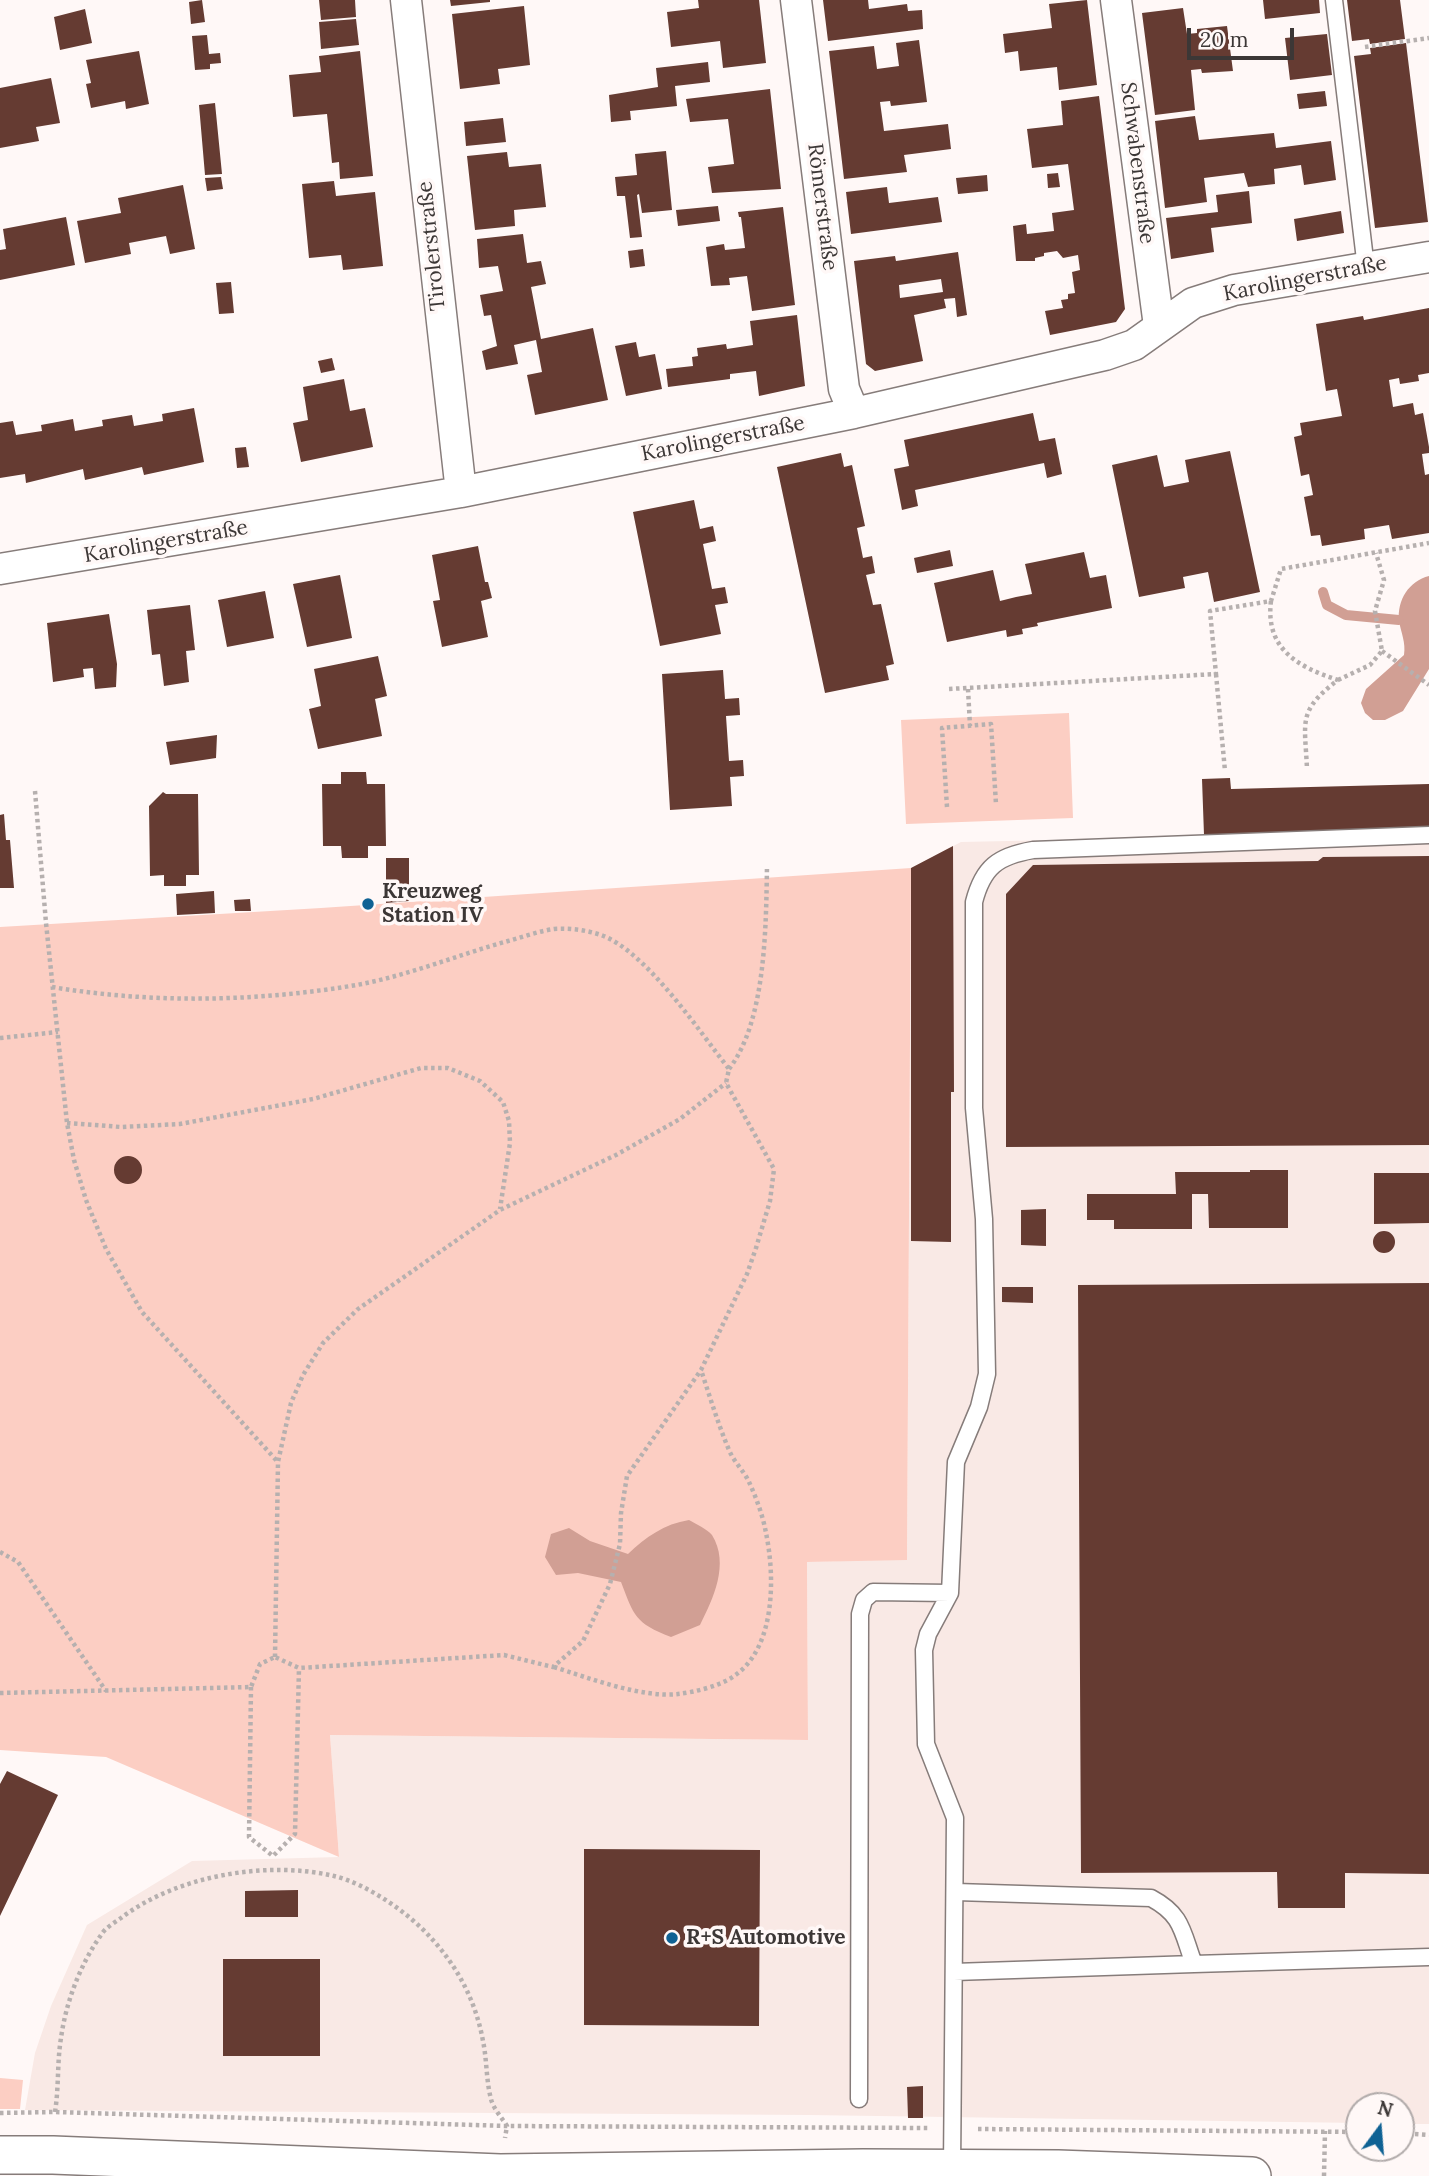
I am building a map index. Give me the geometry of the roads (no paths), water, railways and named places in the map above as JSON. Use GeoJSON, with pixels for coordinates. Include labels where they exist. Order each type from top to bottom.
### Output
{"type":"FeatureCollection","features":[{"type":"Feature","properties":{"kind":"street","name":"Tirolerstraße"},"geometry":{"type":"LineString","coordinates":[[405,0],[461,492]]}},
{"type":"Feature","properties":{"kind":"street","name":"Römerstraße"},"geometry":{"type":"LineString","coordinates":[[796,0],[845,388],[854,413]]}},
{"type":"Feature","properties":{"kind":"street","name":"Schwabenstraße"},"geometry":{"type":"LineString","coordinates":[[1116,0],[1158,326]]}},
{"type":"Feature","properties":{"kind":"street","name":"Karolingerstraße"},"geometry":{"type":"LineString","coordinates":[[0,569],[461,492],[854,413],[1105,355],[1135,345],[1193,303],[1234,290],[1429,257]]}},
{"type":"Feature","properties":{"kind":"street"},"geometry":{"type":"LineString","coordinates":[[0,2155],[61,2162],[500,2174],[952,2168],[1252,2176]]}},
{"type":"Feature","properties":{"kind":"lane"},"geometry":{"type":"LineString","coordinates":[[1334,0],[1366,268]]}},
{"type":"Feature","properties":{"kind":"lane"},"geometry":{"type":"LineString","coordinates":[[952,2168],[955,1818],[926,1744],[925,1663],[928,1634],[950,1593],[956,1462],[979,1407],[987,1374],[984,1219],[974,1108],[974,902],[979,881],[992,866],[1010,854],[1033,850],[1429,835]]}},
{"type":"Feature","properties":{"kind":"lane"},"geometry":{"type":"LineString","coordinates":[[859,2099],[860,1614],[864,1600],[873,1592],[950,1593]]}},
{"type":"Feature","properties":{"kind":"lane"},"geometry":{"type":"LineString","coordinates":[[956,1892],[1150,1898],[1166,1906],[1176,1916],[1194,1964]]}},
{"type":"Feature","properties":{"kind":"lane"},"geometry":{"type":"LineString","coordinates":[[954,1972],[1429,1957]]}},
{"type":"Feature","properties":{"kind":"waterway"},"geometry":{"type":"LineString","coordinates":[[1323,592],[1327,605],[1346,615],[1399,620]]}},
{"type":"Feature","properties":{"kind":"place","name":"Kreuzweg Station IV"},"geometry":{"type":"Point","coordinates":[368,904]}},
{"type":"Feature","properties":{"kind":"place","name":"R+S Automotive"},"geometry":{"type":"Point","coordinates":[672,1938]}}]}
